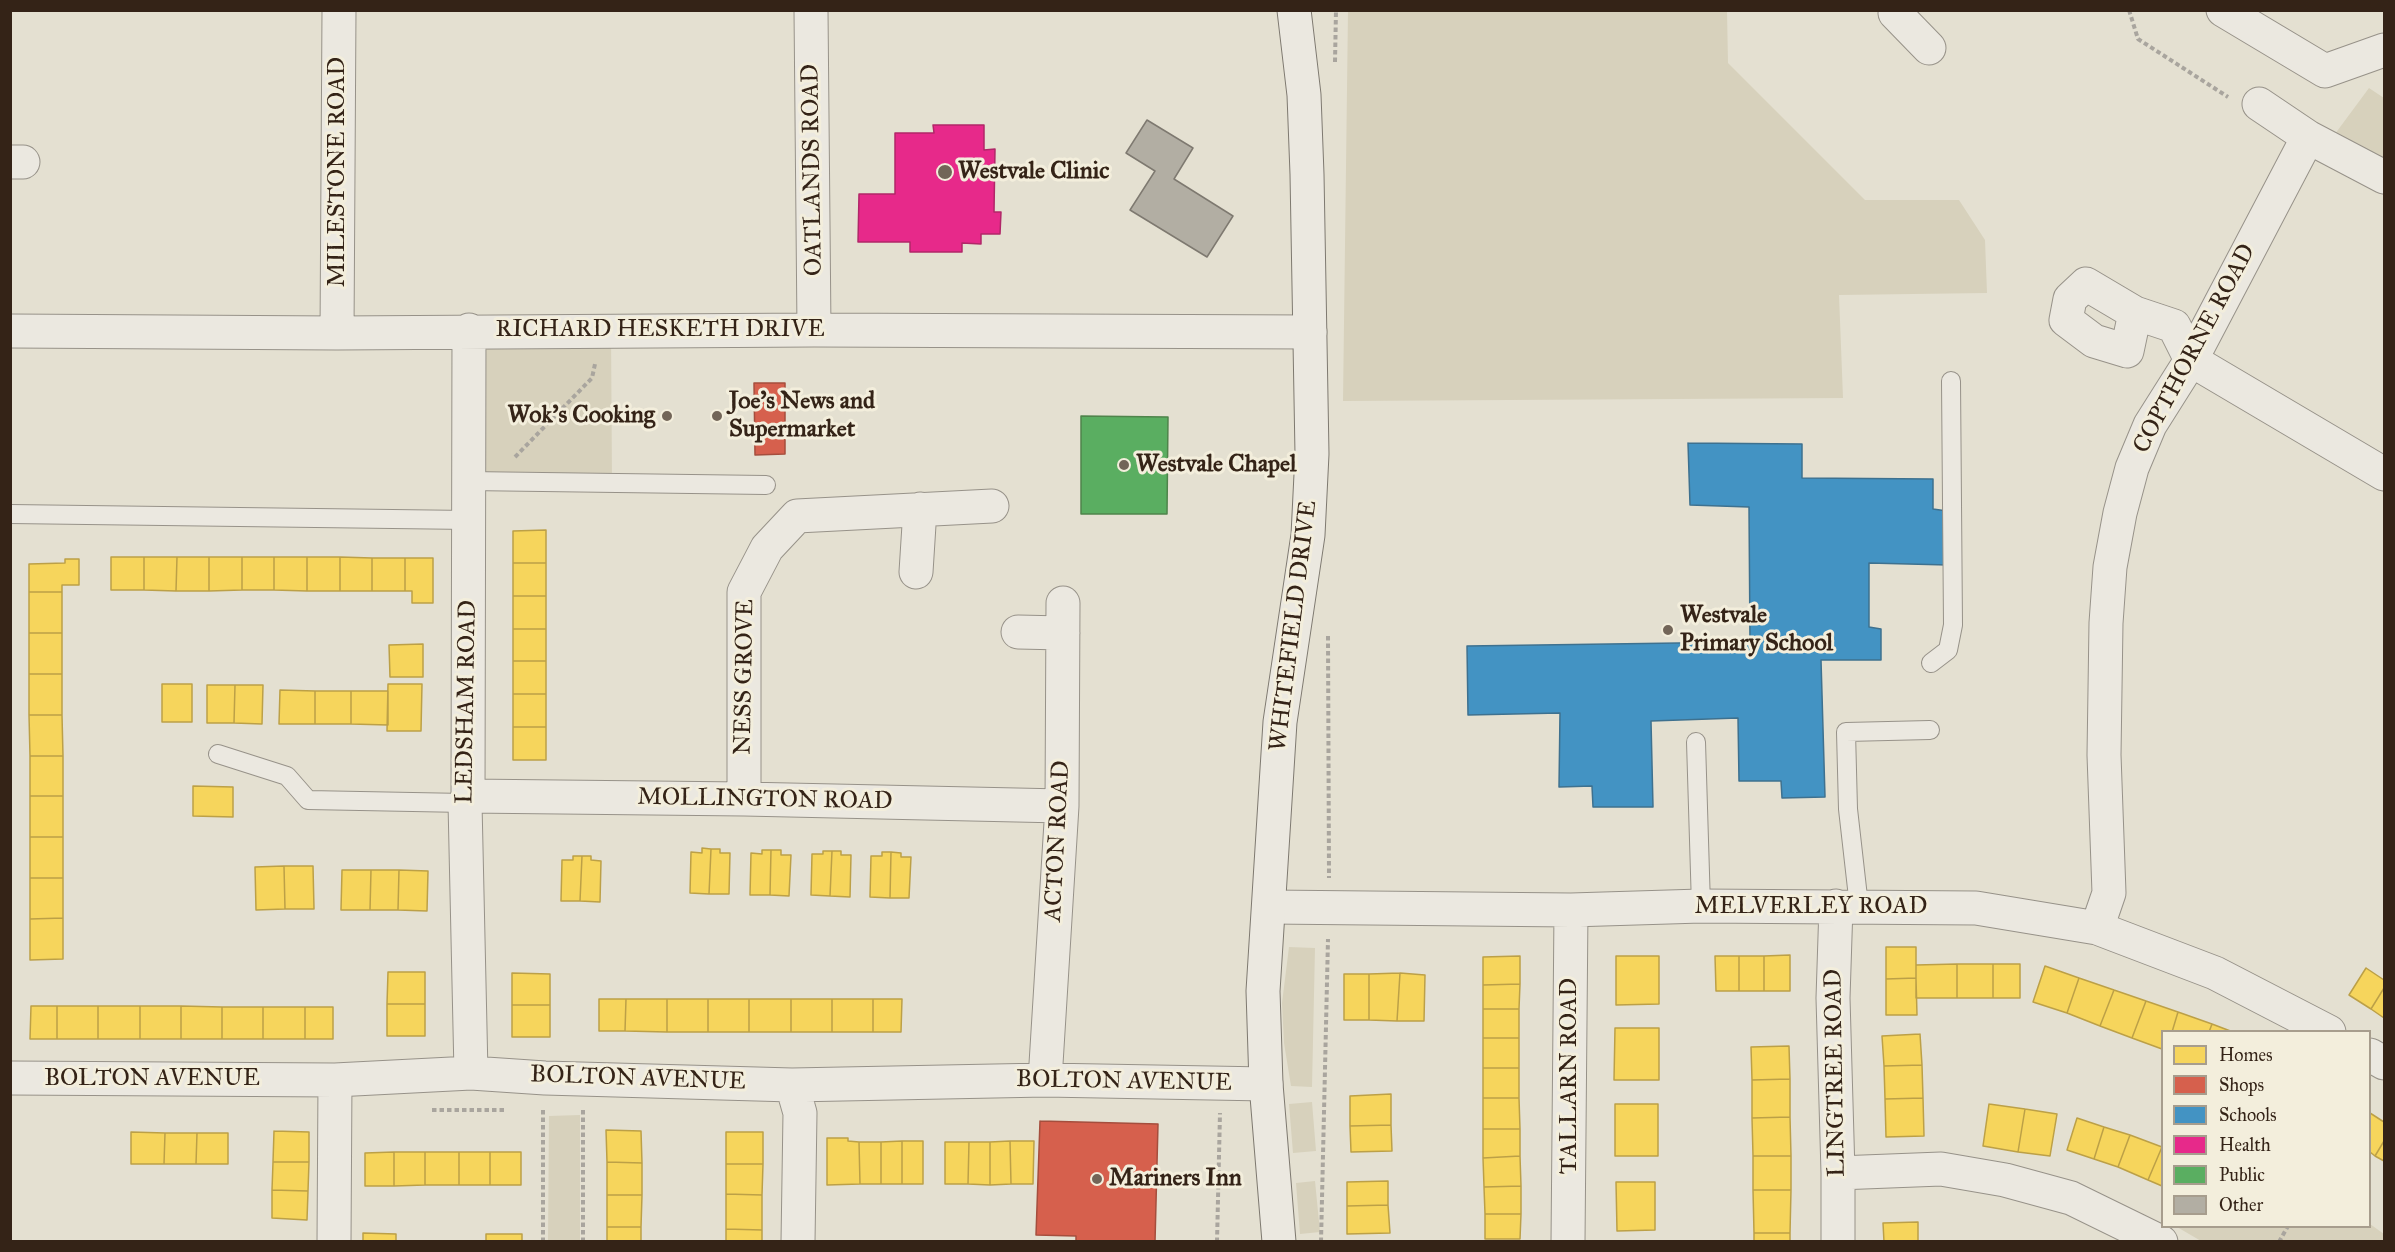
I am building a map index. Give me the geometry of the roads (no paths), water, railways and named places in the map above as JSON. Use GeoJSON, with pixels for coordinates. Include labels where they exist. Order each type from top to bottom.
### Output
{"type":"FeatureCollection","features":[{"type":"Feature","properties":{"kind":"street","name":"MILESTONE ROAD"},"geometry":{"type":"LineString","coordinates":[[337,333],[339,10]]}},
{"type":"Feature","properties":{"kind":"street","name":"OATLANDS ROAD"},"geometry":{"type":"LineString","coordinates":[[811,10],[814,330]]}},
{"type":"Feature","properties":{"kind":"street","name":"WHITEFIELD DRIVE"},"geometry":{"type":"LineString","coordinates":[[1280,1242],[1266,1084],[1263,992],[1280,722],[1308,535],[1312,454],[1304,94],[1294,10]]}},
{"type":"Feature","properties":{"kind":"street"},"geometry":{"type":"LineString","coordinates":[[2223,10],[2325,71],[2385,50]]}},
{"type":"Feature","properties":{"kind":"street"},"geometry":{"type":"LineString","coordinates":[[1896,11],[1929,48]]}},
{"type":"Feature","properties":{"kind":"street"},"geometry":{"type":"LineString","coordinates":[[2259,104],[2308,137],[2385,177]]}},
{"type":"Feature","properties":{"kind":"street","name":"COPTHORNE ROAD"},"geometry":{"type":"LineString","coordinates":[[2097,928],[2109,893],[2104,688],[2110,567],[2120,513],[2132,468],[2150,425],[2191,360],[2308,137]]}},
{"type":"Feature","properties":{"kind":"street"},"geometry":{"type":"LineString","coordinates":[[2135,313],[2174,326],[2191,360],[2385,474]]}},
{"type":"Feature","properties":{"kind":"street","name":"RICHARD HESKETH DRIVE"},"geometry":{"type":"LineString","coordinates":[[10,330],[337,333],[469,330],[1310,332]]}},
{"type":"Feature","properties":{"kind":"street","name":"LEDSHAM ROAD"},"geometry":{"type":"LineString","coordinates":[[469,330],[480,481],[469,520],[467,800],[471,1073]]}},
{"type":"Feature","properties":{"kind":"street","name":"NESS GROVE"},"geometry":{"type":"LineString","coordinates":[[744,799],[744,592],[767,548],[797,516],[992,506]]}},
{"type":"Feature","properties":{"kind":"street"},"geometry":{"type":"LineString","coordinates":[[916,572],[920,509]]}},
{"type":"Feature","properties":{"kind":"street","name":"ACTON ROAD"},"geometry":{"type":"LineString","coordinates":[[1018,632],[1063,618],[1062,806],[1045,1080]]}},
{"type":"Feature","properties":{"kind":"street","name":"MOLLINGTON ROAD"},"geometry":{"type":"LineString","coordinates":[[467,800],[744,799],[1062,806]]}},
{"type":"Feature","properties":{"kind":"street","name":"MELVERLEY ROAD"},"geometry":{"type":"LineString","coordinates":[[1269,907],[1571,910],[1701,906],[1976,908],[2097,928],[2215,973],[2325,1030]]}},
{"type":"Feature","properties":{"kind":"street","name":"LINGTREE ROAD"},"geometry":{"type":"LineString","coordinates":[[1838,1242],[1833,998],[1847,906]]}},
{"type":"Feature","properties":{"kind":"street","name":"TALLARN ROAD"},"geometry":{"type":"LineString","coordinates":[[1568,1242],[1571,910]]}},
{"type":"Feature","properties":{"kind":"street"},"geometry":{"type":"LineString","coordinates":[[2371,1056],[2385,1063]]}},
{"type":"Feature","properties":{"kind":"street","name":"BOLTON AVENUE"},"geometry":{"type":"LineString","coordinates":[[10,1078],[335,1080],[471,1073],[545,1078],[792,1085],[1045,1080],[1266,1084]]}},
{"type":"Feature","properties":{"kind":"street"},"geometry":{"type":"LineString","coordinates":[[334,1242],[335,1080]]}},
{"type":"Feature","properties":{"kind":"street"},"geometry":{"type":"LineString","coordinates":[[792,1085],[800,1113],[798,1242]]}},
{"type":"Feature","properties":{"kind":"street"},"geometry":{"type":"LineString","coordinates":[[1838,1173],[1941,1169],[2005,1180],[2071,1198],[2161,1242]]}},
{"type":"Feature","properties":{"kind":"lane"},"geometry":{"type":"LineString","coordinates":[[1932,663],[1948,650],[1953,625],[1951,381]]}},
{"type":"Feature","properties":{"kind":"lane"},"geometry":{"type":"LineString","coordinates":[[480,481],[766,485]]}},
{"type":"Feature","properties":{"kind":"lane"},"geometry":{"type":"LineString","coordinates":[[10,514],[469,520]]}},
{"type":"Feature","properties":{"kind":"lane"},"geometry":{"type":"LineString","coordinates":[[1847,906],[1846,732],[1930,730]]}},
{"type":"Feature","properties":{"kind":"lane"},"geometry":{"type":"LineString","coordinates":[[1696,742],[1701,906]]}},
{"type":"Feature","properties":{"kind":"lane"},"geometry":{"type":"LineString","coordinates":[[218,754],[287,776],[308,800],[467,800]]}},
{"type":"Feature","properties":{"kind":"place","name":"Westvale Clinic"},"geometry":{"type":"Point","coordinates":[945,172]}},
{"type":"Feature","properties":{"kind":"place","name":"Wok's Cooking"},"geometry":{"type":"Point","coordinates":[667,416]}},
{"type":"Feature","properties":{"kind":"place","name":"Joe's News and Supermarket"},"geometry":{"type":"Point","coordinates":[717,416]}},
{"type":"Feature","properties":{"kind":"place","name":"Westvale Chapel"},"geometry":{"type":"Point","coordinates":[1124,465]}},
{"type":"Feature","properties":{"kind":"place","name":"Westvale Primary School"},"geometry":{"type":"Point","coordinates":[1668,630]}},
{"type":"Feature","properties":{"kind":"place","name":"Mariners Inn"},"geometry":{"type":"Point","coordinates":[1097,1179]}}]}
